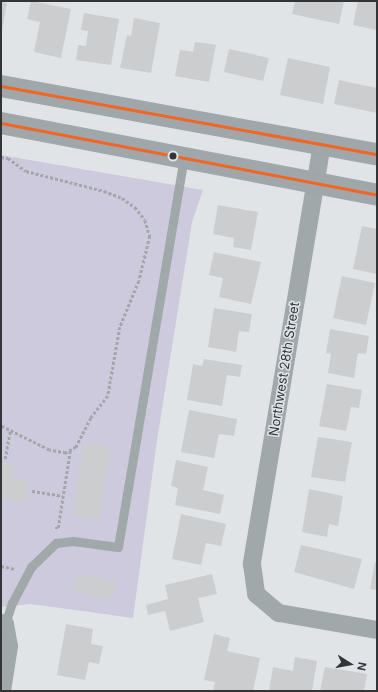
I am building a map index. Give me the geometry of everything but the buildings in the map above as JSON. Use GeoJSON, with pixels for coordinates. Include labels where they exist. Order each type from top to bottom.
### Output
{"type":"FeatureCollection","features":[{"type":"Feature","properties":{"kind":"main road"},"geometry":{"type":"LineString","coordinates":[[1,86],[377,154]]}},
{"type":"Feature","properties":{"kind":"main road"},"geometry":{"type":"LineString","coordinates":[[1,123],[377,195]]}},
{"type":"Feature","properties":{"kind":"street","name":"Northwest 28th Street"},"geometry":{"type":"LineString","coordinates":[[322,144],[252,564],[256,594],[279,613],[377,630]]}},
{"type":"Feature","properties":{"kind":"street"},"geometry":{"type":"LineString","coordinates":[[2,691],[9,646],[3,624]]}},
{"type":"Feature","properties":{"kind":"lane"},"geometry":{"type":"LineString","coordinates":[[3,624],[31,567],[56,543],[73,541],[118,547],[184,158]]}},
{"type":"Feature","properties":{"kind":"path"},"geometry":{"type":"LineString","coordinates":[[1,157],[8,158],[26,171],[97,191],[104,191],[122,198],[135,207],[145,220],[150,236],[139,281],[120,327],[108,396],[91,418],[76,447],[66,452],[49,450],[10,432],[1,426]]}},
{"type":"Feature","properties":{"kind":"path"},"geometry":{"type":"LineString","coordinates":[[5,459],[10,432]]}},
{"type":"Feature","properties":{"kind":"path"},"geometry":{"type":"LineString","coordinates":[[52,529],[58,528],[70,450]]}},
{"type":"Feature","properties":{"kind":"path"},"geometry":{"type":"LineString","coordinates":[[32,491],[63,496]]}},
{"type":"Feature","properties":{"kind":"path"},"geometry":{"type":"LineString","coordinates":[[16,569],[19,565]]}},
{"type":"Feature","properties":{"kind":"shaded area"},"geometry":{"type":"Polygon","coordinates":[[[1,155],[203,190],[192,222],[157,440],[133,618],[31,604],[1,607],[1,155]]]}},
{"type":"Feature","properties":{"kind":"transit line"},"geometry":{"type":"LineString","coordinates":[[1,86],[377,154]]}},
{"type":"Feature","properties":{"kind":"transit line"},"geometry":{"type":"LineString","coordinates":[[1,123],[377,195]]}}]}
